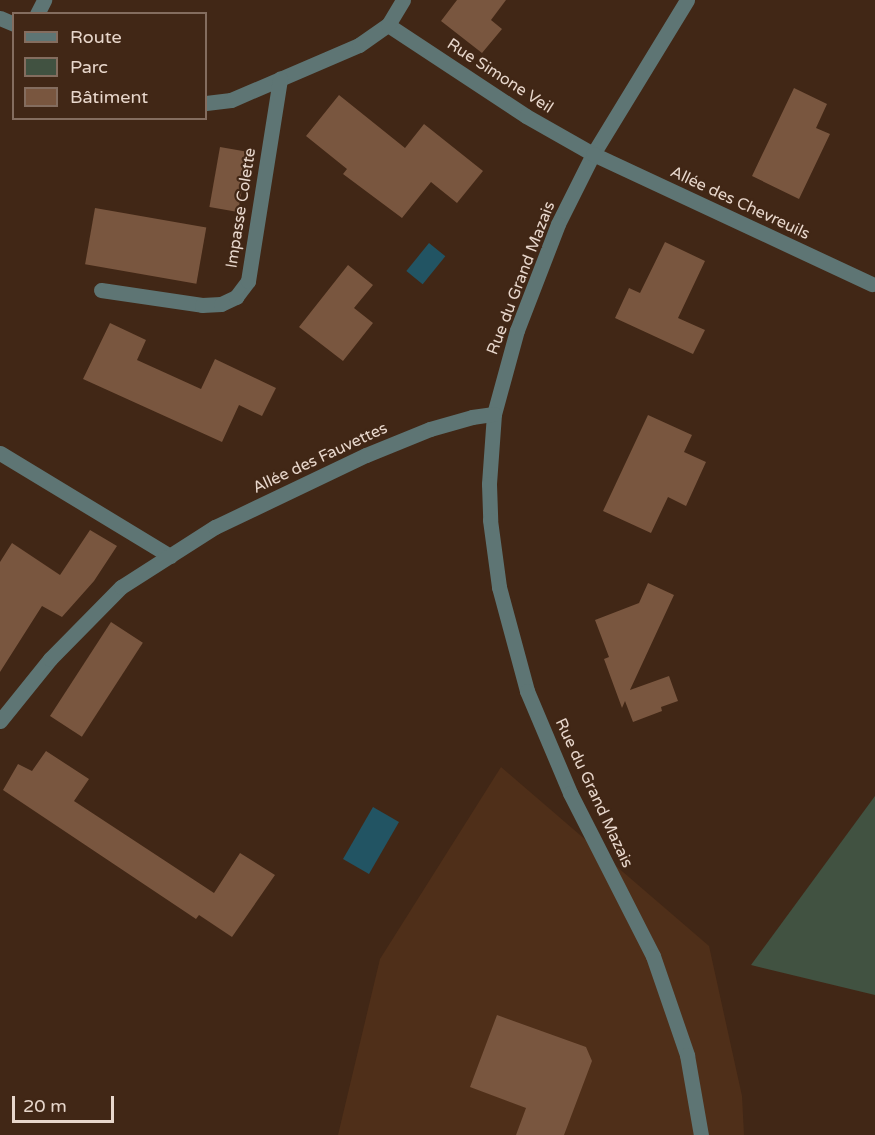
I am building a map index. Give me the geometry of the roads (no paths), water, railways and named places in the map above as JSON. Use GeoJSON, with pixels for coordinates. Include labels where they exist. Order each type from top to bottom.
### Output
{"type":"FeatureCollection","features":[{"type":"Feature","properties":{"kind":"street"},"geometry":{"type":"LineString","coordinates":[[207,103],[231,100],[359,45],[388,25],[403,0]]}},
{"type":"Feature","properties":{"kind":"street","name":"Rue du Grand Mazais"},"geometry":{"type":"LineString","coordinates":[[687,0],[594,154],[558,224],[517,330],[494,414],[489,484],[490,520],[499,587],[527,691],[570,793],[653,956],[687,1055],[701,1135]]}},
{"type":"Feature","properties":{"kind":"street","name":"Rue Simone Veil"},"geometry":{"type":"LineString","coordinates":[[388,25],[526,116],[594,154]]}},
{"type":"Feature","properties":{"kind":"street","name":"Impasse Colette"},"geometry":{"type":"LineString","coordinates":[[101,290],[195,304],[221,304],[236,297],[248,281],[280,79]]}},
{"type":"Feature","properties":{"kind":"street","name":"Allée des Chevreuils"},"geometry":{"type":"LineString","coordinates":[[594,154],[872,285]]}},
{"type":"Feature","properties":{"kind":"street","name":"Allée des Fauvettes"},"geometry":{"type":"LineString","coordinates":[[0,721],[50,659],[121,587],[215,527],[366,454],[430,429],[472,417],[494,414]]}},
{"type":"Feature","properties":{"kind":"street"},"geometry":{"type":"LineString","coordinates":[[0,453],[170,556]]}},
{"type":"Feature","properties":{"kind":"water"},"geometry":{"type":"Polygon","coordinates":[[[429,243],[445,256],[423,284],[406,271],[429,243]]]}},
{"type":"Feature","properties":{"kind":"water"},"geometry":{"type":"Polygon","coordinates":[[[373,807],[399,822],[369,874],[343,859],[373,807]]]}}]}
